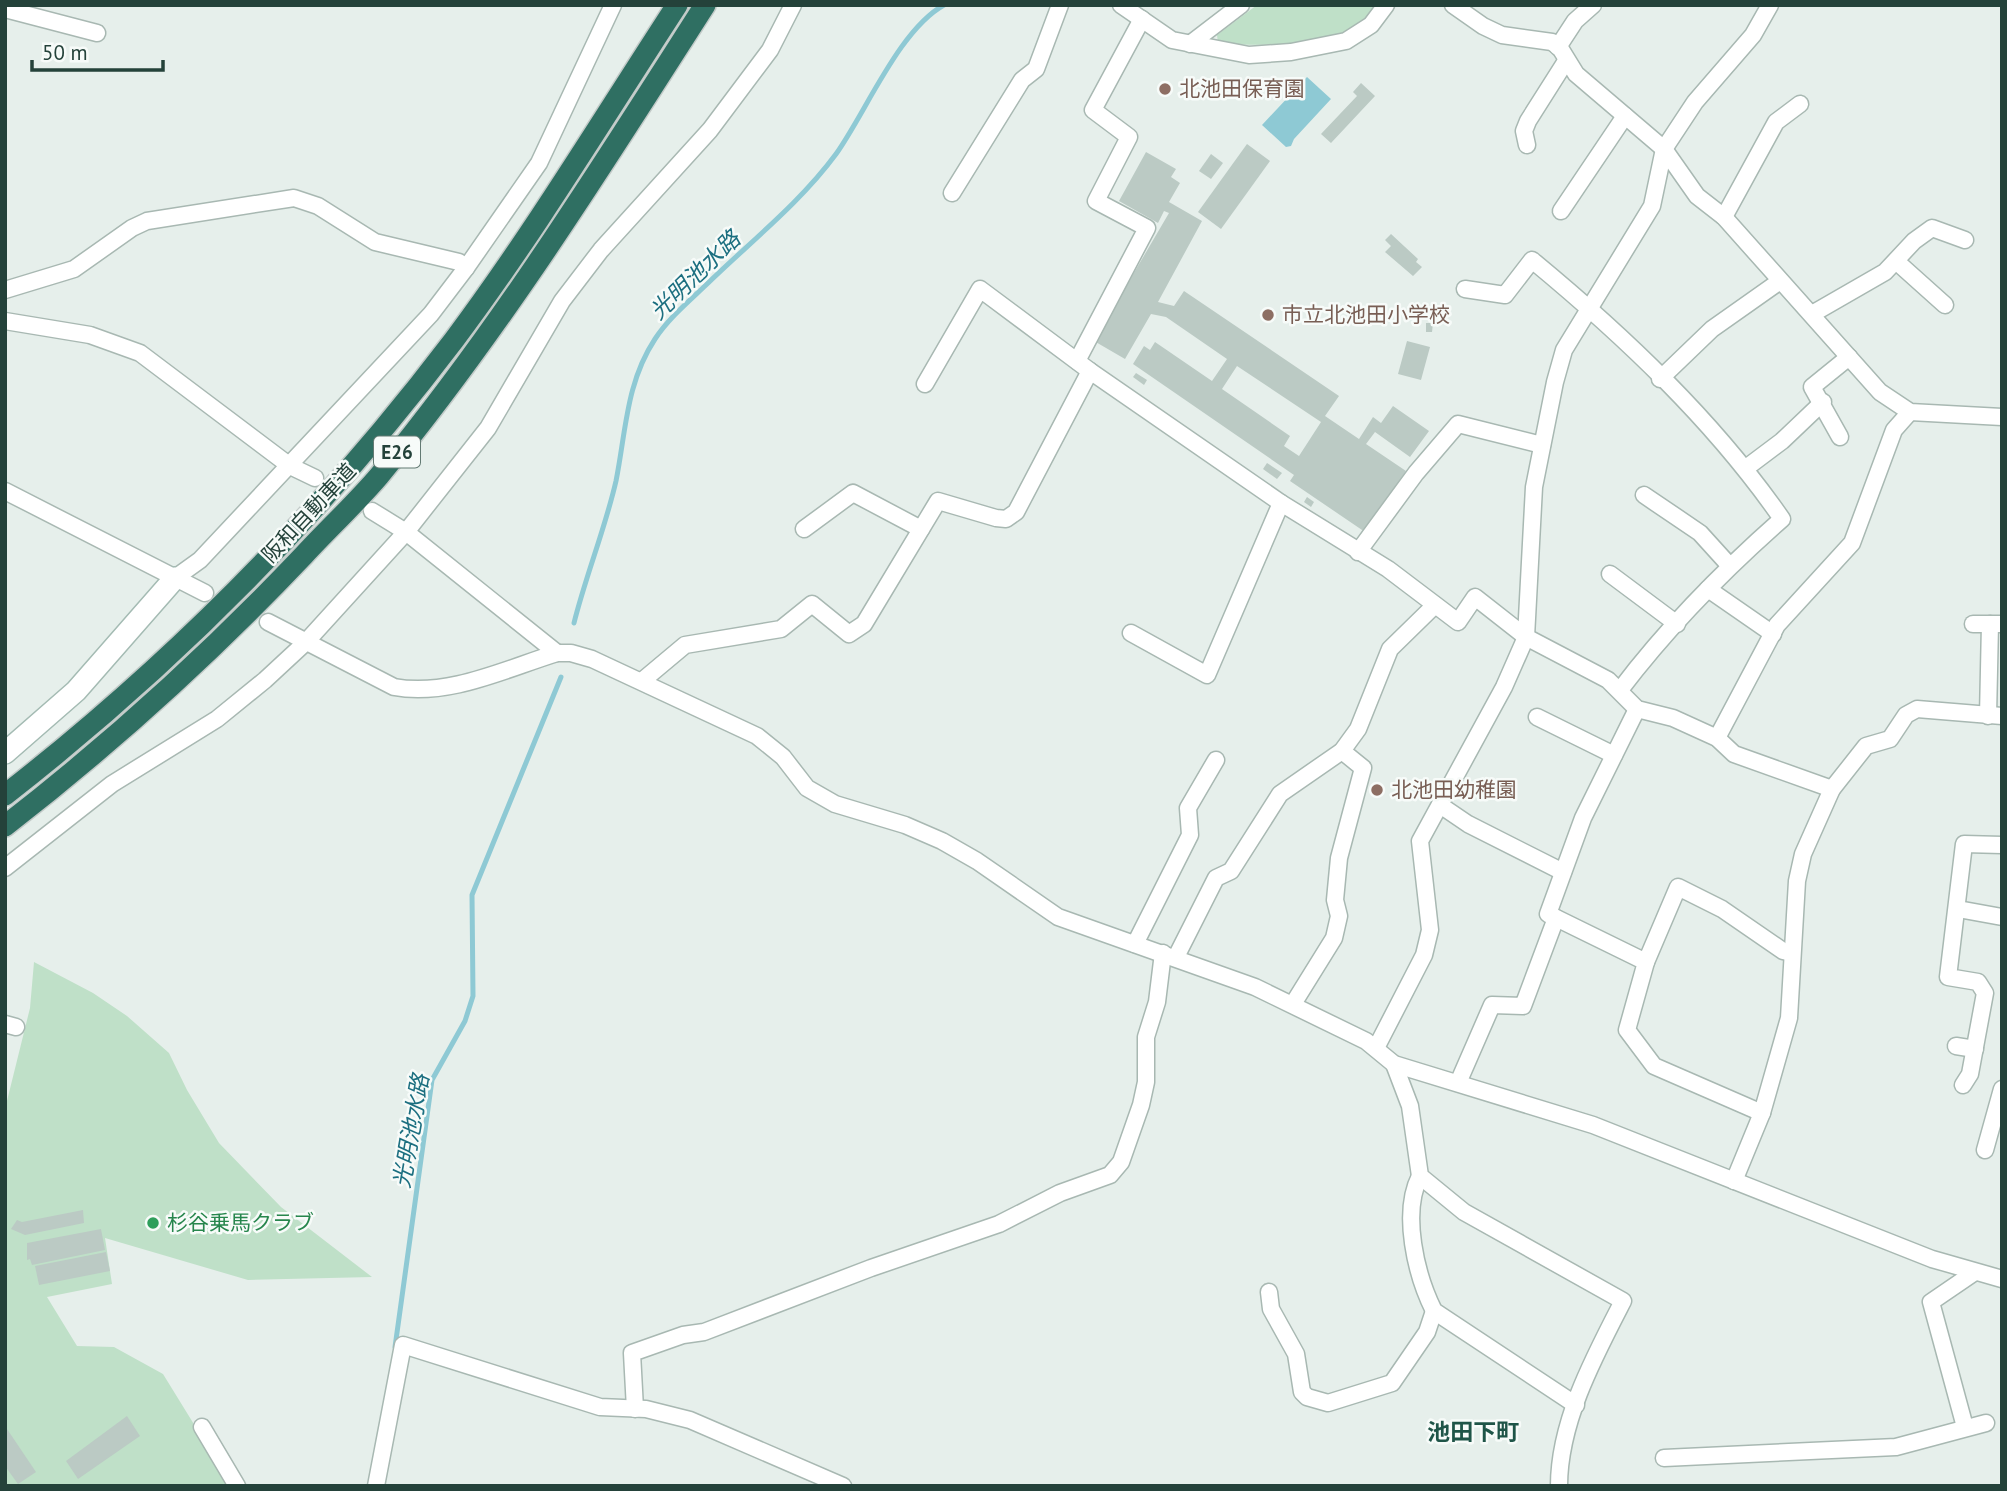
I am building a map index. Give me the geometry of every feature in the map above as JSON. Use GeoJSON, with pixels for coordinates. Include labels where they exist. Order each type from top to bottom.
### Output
{"type":"FeatureCollection","features":[{"type":"Feature","properties":{"kind":"highway","name":"阪和自動車道"},"geometry":{"type":"LineString","coordinates":[[5,795],[60,752],[210,619],[359,458],[454,339],[538,219],[677,5]]}},
{"type":"Feature","properties":{"kind":"highway","name":"阪和自動車道"},"geometry":{"type":"LineString","coordinates":[[5,826],[76,771],[225,638],[377,478],[473,356],[557,235],[705,5]]}},
{"type":"Feature","properties":{"kind":"street"},"geometry":{"type":"LineString","coordinates":[[5,753],[76,691],[175,578],[200,559],[432,314],[539,163],[613,5]]}},
{"type":"Feature","properties":{"kind":"street"},"geometry":{"type":"LineString","coordinates":[[952,193],[1022,80],[1036,69],[1060,5]]}},
{"type":"Feature","properties":{"kind":"street"},"geometry":{"type":"LineString","coordinates":[[1121,5],[1172,40],[1249,55],[1346,41],[1371,25],[1386,5]]}},
{"type":"Feature","properties":{"kind":"street"},"geometry":{"type":"LineString","coordinates":[[1190,44],[1241,5]]}},
{"type":"Feature","properties":{"kind":"street"},"geometry":{"type":"LineString","coordinates":[[1453,5],[1483,26],[1502,35],[1552,42],[1576,74],[1664,149],[1697,196],[1724,216],[1880,393],[1910,412],[2002,417]]}},
{"type":"Feature","properties":{"kind":"street"},"geometry":{"type":"LineString","coordinates":[[1527,145],[1524,131],[1562,54],[1575,20],[1593,5]]}},
{"type":"Feature","properties":{"kind":"street"},"geometry":{"type":"LineString","coordinates":[[1376,1048],[1424,955],[1430,912],[1420,861],[1420,841],[1504,687],[1526,638],[1534,487],[1564,350],[1652,206],[1664,149],[1695,102],[1753,35],[1769,5]]}},
{"type":"Feature","properties":{"kind":"street"},"geometry":{"type":"LineString","coordinates":[[5,867],[112,785],[217,719],[306,642],[406,532],[488,428],[562,301],[601,250],[710,130],[769,50],[789,7]]}},
{"type":"Feature","properties":{"kind":"street"},"geometry":{"type":"LineString","coordinates":[[5,9],[97,33]]}},
{"type":"Feature","properties":{"kind":"street"},"geometry":{"type":"LineString","coordinates":[[642,681],[685,645],[781,629],[812,604],[849,634],[864,624],[937,501],[996,518],[1006,519],[1016,512],[1147,228],[1096,201],[1129,137],[1093,110],[1142,19]]}},
{"type":"Feature","properties":{"kind":"street"},"geometry":{"type":"LineString","coordinates":[[1724,216],[1776,122],[1800,104]]}},
{"type":"Feature","properties":{"kind":"street"},"geometry":{"type":"LineString","coordinates":[[1562,211],[1625,116]]}},
{"type":"Feature","properties":{"kind":"street"},"geometry":{"type":"LineString","coordinates":[[5,290],[74,268],[131,228],[146,221],[294,198],[318,206],[375,242],[458,262],[466,268]]}},
{"type":"Feature","properties":{"kind":"street"},"geometry":{"type":"LineString","coordinates":[[1812,314],[1897,262],[1914,241],[1932,228],[1965,240]]}},
{"type":"Feature","properties":{"kind":"street"},"geometry":{"type":"LineString","coordinates":[[1465,289],[1505,295],[1532,260],[1591,309],[1746,468],[1782,519],[1729,565],[1620,690]]}},
{"type":"Feature","properties":{"kind":"street"},"geometry":{"type":"LineString","coordinates":[[1897,262],[1945,305]]}},
{"type":"Feature","properties":{"kind":"street"},"geometry":{"type":"LineString","coordinates":[[1660,379],[1712,329],[1780,281]]}},
{"type":"Feature","properties":{"kind":"street"},"geometry":{"type":"LineString","coordinates":[[925,384],[980,289],[1084,366],[1281,503],[1388,569],[1458,622],[1475,597],[1526,638],[1608,680],[1637,709],[1673,718],[1717,738],[1734,754],[1832,789]]}},
{"type":"Feature","properties":{"kind":"street"},"geometry":{"type":"LineString","coordinates":[[5,321],[90,335],[140,353],[290,466],[315,478]]}},
{"type":"Feature","properties":{"kind":"street"},"geometry":{"type":"LineString","coordinates":[[1840,437],[1823,402],[1812,387],[1849,357]]}},
{"type":"Feature","properties":{"kind":"street"},"geometry":{"type":"LineString","coordinates":[[1746,468],[1782,441],[1823,402]]}},
{"type":"Feature","properties":{"kind":"street"},"geometry":{"type":"LineString","coordinates":[[1717,738],[1773,634],[1852,543],[1894,430],[1910,412]]}},
{"type":"Feature","properties":{"kind":"street"},"geometry":{"type":"LineString","coordinates":[[1358,552],[1416,473],[1458,424],[1542,445]]}},
{"type":"Feature","properties":{"kind":"street"},"geometry":{"type":"LineString","coordinates":[[5,491],[205,593]]}},
{"type":"Feature","properties":{"kind":"street"},"geometry":{"type":"LineString","coordinates":[[804,528],[853,493],[921,529]]}},
{"type":"Feature","properties":{"kind":"street"},"geometry":{"type":"LineString","coordinates":[[1644,495],[1700,533],[1729,565]]}},
{"type":"Feature","properties":{"kind":"street"},"geometry":{"type":"LineString","coordinates":[[1131,633],[1207,675],[1281,503]]}},
{"type":"Feature","properties":{"kind":"street"},"geometry":{"type":"LineString","coordinates":[[372,511],[406,532],[556,653]]}},
{"type":"Feature","properties":{"kind":"street"},"geometry":{"type":"LineString","coordinates":[[1610,574],[1676,624]]}},
{"type":"Feature","properties":{"kind":"street"},"geometry":{"type":"LineString","coordinates":[[1708,589],[1773,634]]}},
{"type":"Feature","properties":{"kind":"street"},"geometry":{"type":"LineString","coordinates":[[635,1409],[632,1353],[683,1335],[704,1332],[871,1268],[999,1224],[1060,1193],[1110,1175],[1121,1162],[1141,1105],[1146,1082],[1146,1037],[1170,955],[1216,878],[1231,871],[1272,803],[1342,751],[1358,729],[1390,649],[1435,605]]}},
{"type":"Feature","properties":{"kind":"street"},"geometry":{"type":"LineString","coordinates":[[268,622],[394,687],[415,691],[447,688],[556,653],[571,653],[592,659],[757,736],[783,757],[807,788],[835,804],[905,824],[942,841],[977,860],[1058,916],[1170,955],[1293,1004],[1376,1048],[1394,1064],[1592,1125],[1975,1272],[2002,1279]]}},
{"type":"Feature","properties":{"kind":"street"},"geometry":{"type":"LineString","coordinates":[[1734,1181],[1762,1113],[1789,1018],[1792,953],[1802,854],[1832,789],[1866,746],[1890,739],[1906,715],[1917,709],[1995,716],[1988,624]]}},
{"type":"Feature","properties":{"kind":"street"},"geometry":{"type":"LineString","coordinates":[[1637,709],[1583,818],[1548,914],[1646,962]]}},
{"type":"Feature","properties":{"kind":"street"},"geometry":{"type":"LineString","coordinates":[[1537,717],[1614,755]]}},
{"type":"Feature","properties":{"kind":"street"},"geometry":{"type":"LineString","coordinates":[[1293,1004],[1334,938],[1339,916],[1335,900],[1339,858],[1363,768],[1342,751]]}},
{"type":"Feature","properties":{"kind":"street"},"geometry":{"type":"LineString","coordinates":[[1135,944],[1189,835],[1188,808],[1216,760]]}},
{"type":"Feature","properties":{"kind":"street"},"geometry":{"type":"LineString","coordinates":[[1440,805],[1468,824],[1563,872]]}},
{"type":"Feature","properties":{"kind":"street"},"geometry":{"type":"LineString","coordinates":[[1963,1085],[1970,1074],[1985,993],[1978,982],[1940,974],[1958,909],[1964,844],[2002,845]]}},
{"type":"Feature","properties":{"kind":"street"},"geometry":{"type":"LineString","coordinates":[[1762,1113],[1654,1066],[1627,1030],[1646,962],[1678,887],[1721,909],[1783,951],[1792,953]]}},
{"type":"Feature","properties":{"kind":"street"},"geometry":{"type":"LineString","coordinates":[[1958,909],[2002,917]]}},
{"type":"Feature","properties":{"kind":"street"},"geometry":{"type":"LineString","coordinates":[[1458,1083],[1492,1005],[1523,1006],[1556,918]]}},
{"type":"Feature","properties":{"kind":"street"},"geometry":{"type":"LineString","coordinates":[[1956,1046],[1975,1049]]}},
{"type":"Feature","properties":{"kind":"street"},"geometry":{"type":"LineString","coordinates":[[1394,1064],[1410,1106],[1420,1175],[1413,1188],[1412,1235],[1426,1296],[1434,1311],[1576,1405]]}},
{"type":"Feature","properties":{"kind":"street"},"geometry":{"type":"LineString","coordinates":[[1985,1150],[1987,1109],[2002,1089]]}},
{"type":"Feature","properties":{"kind":"street"},"geometry":{"type":"LineString","coordinates":[[1420,1175],[1464,1212],[1623,1301],[1576,1405],[1559,1462],[1559,1486]]}},
{"type":"Feature","properties":{"kind":"street"},"geometry":{"type":"LineString","coordinates":[[1965,1427],[1931,1302],[1975,1272]]}},
{"type":"Feature","properties":{"kind":"street"},"geometry":{"type":"LineString","coordinates":[[1269,1293],[1271,1309],[1296,1354],[1302,1392],[1307,1397],[1328,1402],[1392,1383],[1427,1332],[1434,1311]]}},
{"type":"Feature","properties":{"kind":"street"},"geometry":{"type":"LineString","coordinates":[[376,1486],[403,1345],[589,1404],[635,1409],[690,1420],[843,1486]]}},
{"type":"Feature","properties":{"kind":"street"},"geometry":{"type":"LineString","coordinates":[[1664,1458],[1896,1447],[1986,1423]]}},
{"type":"Feature","properties":{"kind":"street"},"geometry":{"type":"LineString","coordinates":[[202,1427],[237,1486]]}},
{"type":"Feature","properties":{"kind":"green space"},"geometry":{"type":"Polygon","coordinates":[[[1257,5],[1378,5],[1351,32],[1328,40],[1246,45],[1218,43],[1217,35],[1257,5]]]}},
{"type":"Feature","properties":{"kind":"green space","name":"杉谷乗馬クラブ"},"geometry":{"type":"Polygon","coordinates":[[[34,962],[93,993],[127,1016],[169,1053],[187,1090],[219,1143],[281,1207],[372,1277],[248,1280],[105,1238],[112,1284],[47,1297],[77,1346],[114,1347],[163,1374],[232,1486],[5,1486],[5,1109],[30,1008],[34,962]]]}},
{"type":"Feature","properties":{"kind":"water"},"geometry":{"type":"Polygon","coordinates":[[[1307,77],[1331,99],[1294,139],[1291,146],[1286,147],[1262,125],[1307,77]]]}},
{"type":"Feature","properties":{"kind":"building"},"geometry":{"type":"Polygon","coordinates":[[[1361,83],[1375,96],[1331,143],[1321,134],[1357,96],[1353,92],[1361,83]]]}},
{"type":"Feature","properties":{"kind":"building"},"geometry":{"type":"Polygon","coordinates":[[[1247,144],[1270,161],[1221,229],[1198,212],[1247,144]]]}},
{"type":"Feature","properties":{"kind":"building"},"geometry":{"type":"Polygon","coordinates":[[[1146,152],[1176,169],[1171,177],[1180,183],[1169,202],[1202,221],[1158,302],[1174,306],[1184,291],[1339,396],[1325,416],[1359,439],[1373,417],[1381,423],[1393,406],[1429,431],[1410,457],[1375,432],[1366,444],[1406,471],[1365,532],[1290,481],[1294,475],[1133,364],[1144,346],[1150,350],[1155,342],[1212,381],[1227,359],[1166,317],[1151,314],[1125,359],[1094,341],[1169,213],[1164,211],[1158,223],[1119,201],[1146,152]],[[1237,366],[1222,389],[1290,436],[1284,446],[1299,456],[1321,422],[1237,366]]]}},
{"type":"Feature","properties":{"kind":"building"},"geometry":{"type":"Polygon","coordinates":[[[1211,154],[1223,163],[1211,179],[1199,171],[1211,154]]]}},
{"type":"Feature","properties":{"kind":"building"},"geometry":{"type":"Polygon","coordinates":[[[1391,234],[1418,259],[1416,262],[1422,267],[1413,276],[1385,252],[1391,246],[1385,240],[1391,234]]]}},
{"type":"Feature","properties":{"kind":"building"},"geometry":{"type":"Polygon","coordinates":[[[1426,323],[1433,323],[1432,332],[1426,332],[1426,323]]]}},
{"type":"Feature","properties":{"kind":"building"},"geometry":{"type":"Polygon","coordinates":[[[1407,341],[1430,347],[1421,380],[1398,374],[1407,341]]]}},
{"type":"Feature","properties":{"kind":"building"},"geometry":{"type":"Polygon","coordinates":[[[1136,373],[1147,380],[1144,385],[1133,377],[1136,373]]]}},
{"type":"Feature","properties":{"kind":"building"},"geometry":{"type":"Polygon","coordinates":[[[1267,463],[1282,473],[1277,479],[1263,469],[1267,463]]]}},
{"type":"Feature","properties":{"kind":"building"},"geometry":{"type":"Polygon","coordinates":[[[1307,497],[1314,502],[1311,507],[1304,502],[1307,497]]]}},
{"type":"Feature","properties":{"kind":"building"},"geometry":{"type":"Polygon","coordinates":[[[83,1210],[84,1223],[25,1235],[11,1229],[17,1220],[22,1222],[83,1210]]]}},
{"type":"Feature","properties":{"kind":"building"},"geometry":{"type":"Polygon","coordinates":[[[101,1229],[105,1250],[32,1265],[30,1259],[27,1260],[27,1243],[101,1229]]]}},
{"type":"Feature","properties":{"kind":"building"},"geometry":{"type":"Polygon","coordinates":[[[106,1252],[110,1271],[39,1285],[35,1266],[106,1252]]]}},
{"type":"Feature","properties":{"kind":"building"},"geometry":{"type":"Polygon","coordinates":[[[127,1416],[140,1436],[78,1479],[66,1461],[127,1416]]]}},
{"type":"Feature","properties":{"kind":"building"},"geometry":{"type":"Polygon","coordinates":[[[5,1426],[36,1472],[18,1484],[5,1466],[5,1426]]]}},
{"type":"Feature","properties":{"kind":"waterway","name":"光明池水路"},"geometry":{"type":"LineString","coordinates":[[574,623],[612,499],[633,390],[645,356],[655,339],[679,311],[822,172],[847,137],[898,52],[912,33],[944,5]]}},
{"type":"Feature","properties":{"kind":"waterway","name":"光明池水路"},"geometry":{"type":"LineString","coordinates":[[395,1347],[432,1080],[465,1021],[473,996],[472,895],[561,677]]}},
{"type":"Feature","properties":{"kind":"place","name":"北池田保育園"},"geometry":{"type":"Point","coordinates":[1165,89]}},
{"type":"Feature","properties":{"kind":"place","name":"市立北池田小学校"},"geometry":{"type":"Point","coordinates":[1268,315]}},
{"type":"Feature","properties":{"kind":"place","name":"北池田幼稚園"},"geometry":{"type":"Point","coordinates":[1377,790]}},
{"type":"Feature","properties":{"kind":"place","name":"杉谷乗馬クラブ"},"geometry":{"type":"Point","coordinates":[153,1223]}},
{"type":"Feature","properties":{"kind":"district","name":"池田下町"},"geometry":{"type":"Point","coordinates":[1473,1432]}}]}
